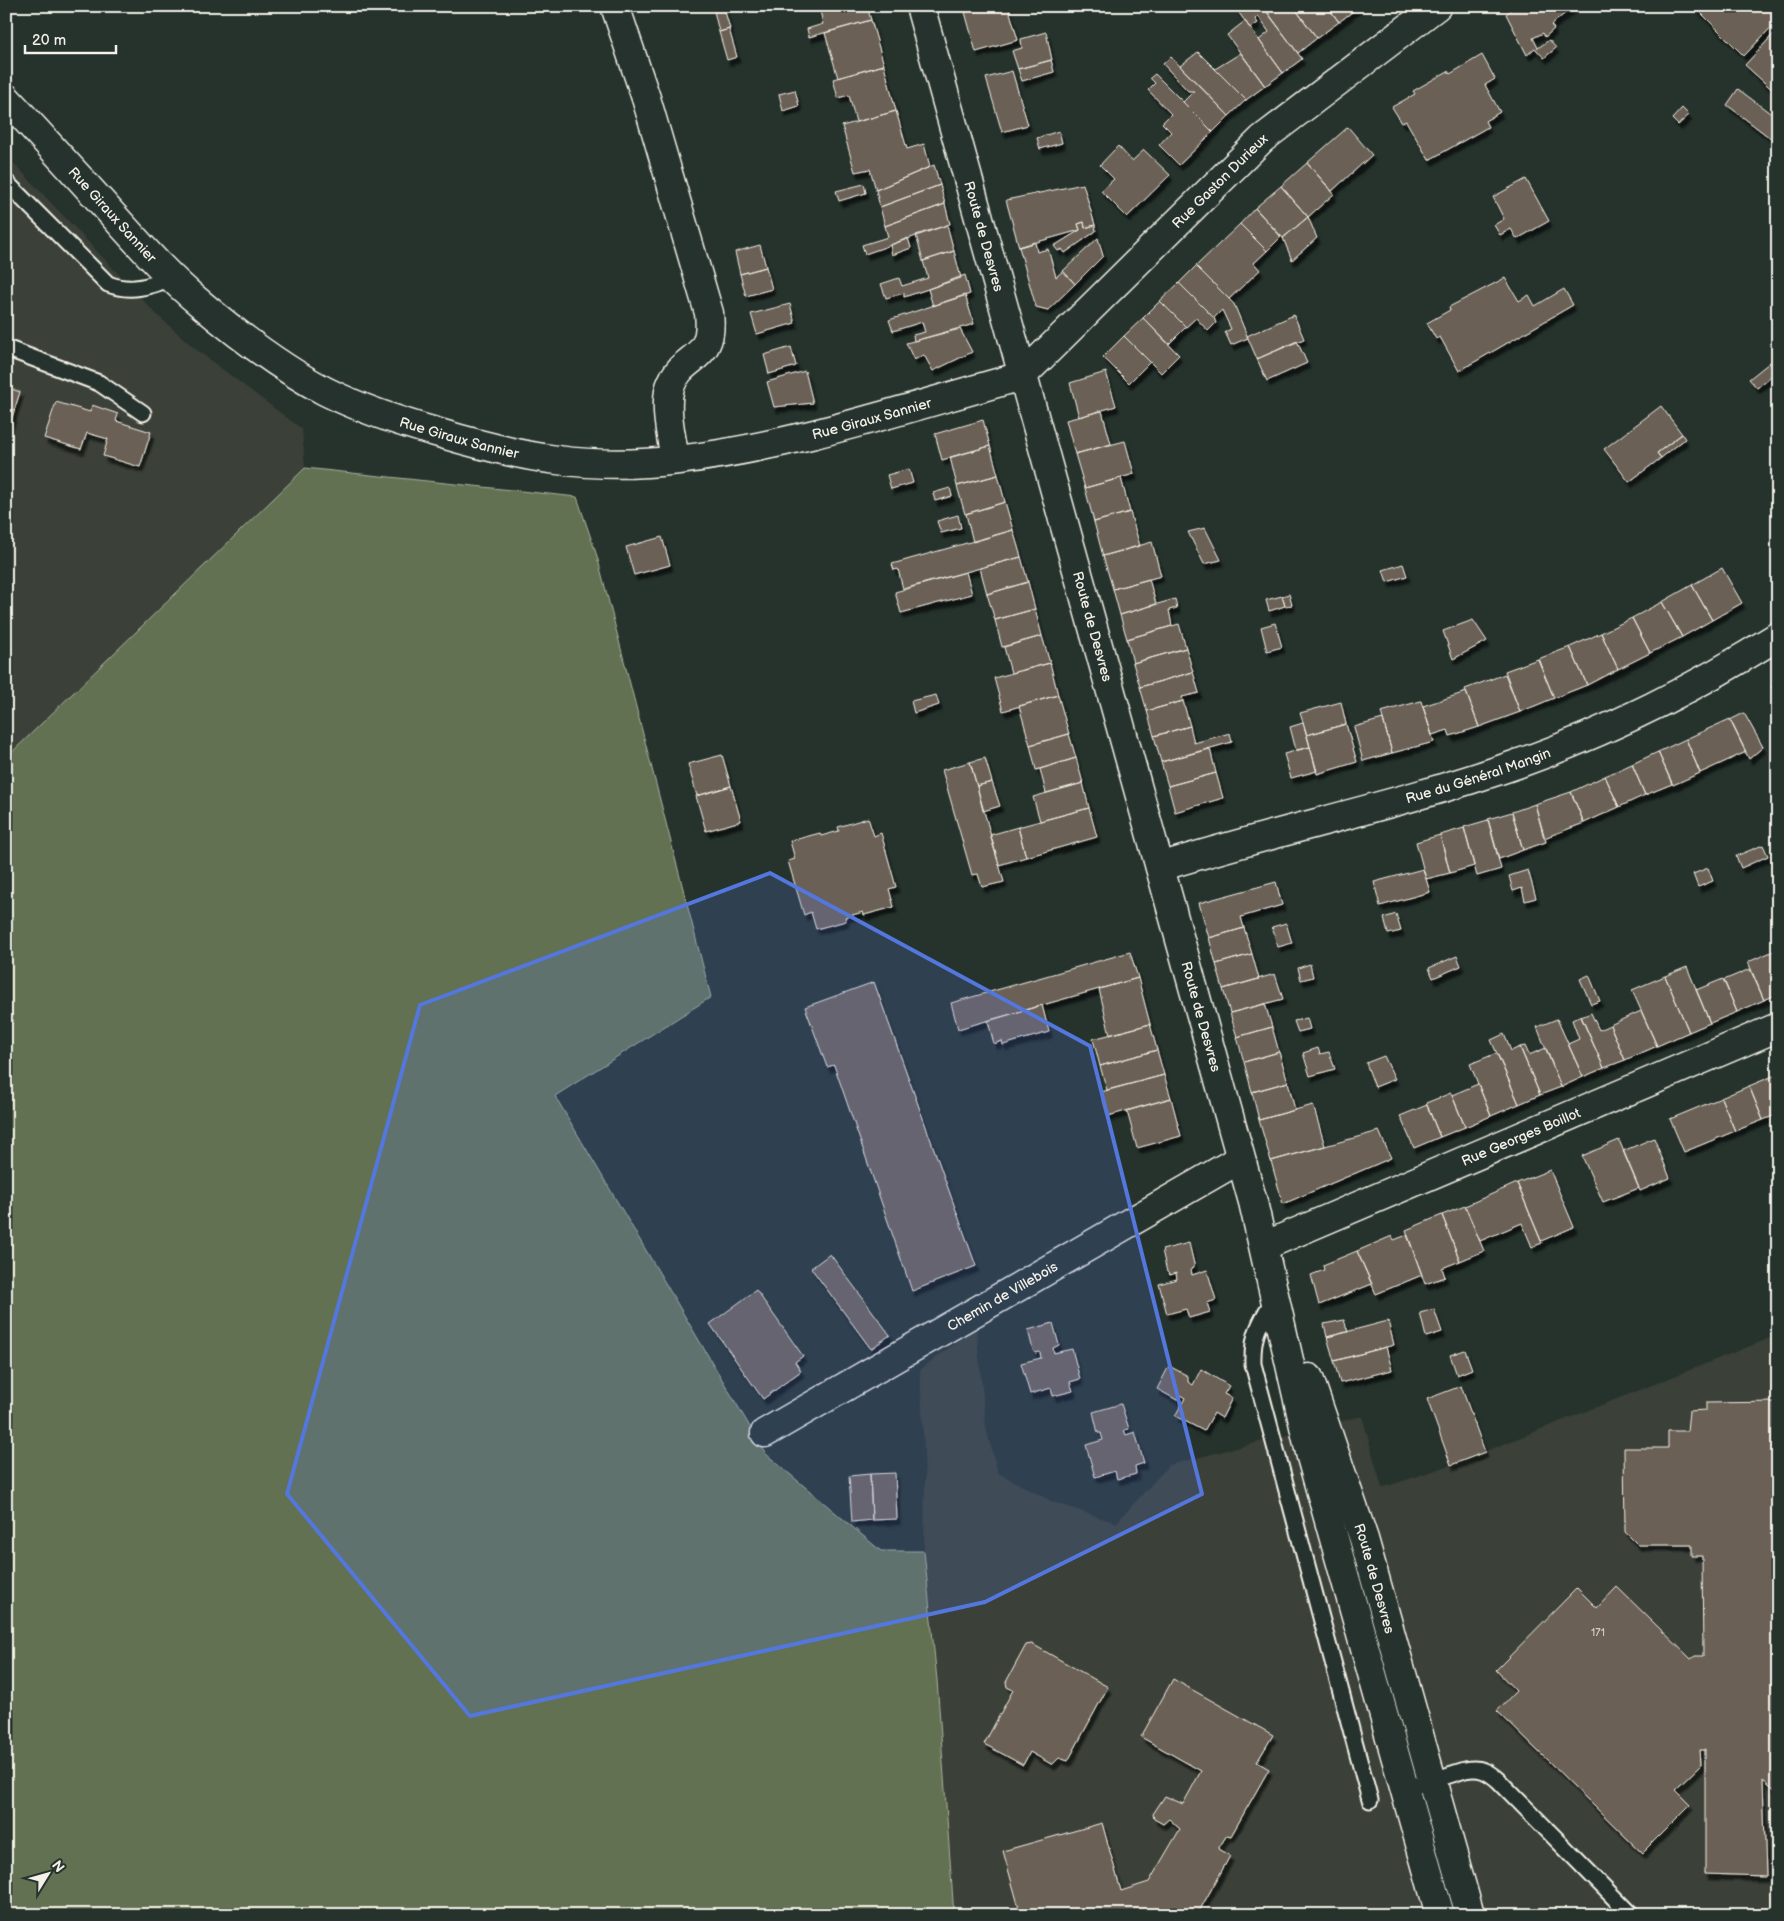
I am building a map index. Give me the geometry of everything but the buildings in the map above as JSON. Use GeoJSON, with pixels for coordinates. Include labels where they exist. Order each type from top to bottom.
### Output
{"type":"FeatureCollection","features":[{"type":"Feature","properties":{"kind":"street"},"geometry":{"type":"LineString","coordinates":[[615,6],[646,98],[709,313],[710,328],[706,345],[702,352],[679,372],[668,396],[675,460]]}},
{"type":"Feature","properties":{"kind":"street","name":"Route de Desvres"},"geometry":{"type":"LineString","coordinates":[[920,6],[1264,1246],[1311,1457],[1440,1915]]}},
{"type":"Feature","properties":{"kind":"street","name":"Rue Gaston Durieux"},"geometry":{"type":"LineString","coordinates":[[1022,376],[1262,139],[1437,6]]}},
{"type":"Feature","properties":{"kind":"street","name":"Rue Giraux Sannier"},"geometry":{"type":"LineString","coordinates":[[6,98],[172,278],[230,327],[300,377],[340,398],[382,415],[446,435],[549,460],[611,464],[675,460],[753,448],[826,431],[1022,376]]}},
{"type":"Feature","properties":{"kind":"street","name":"Rue du Général Mangin"},"geometry":{"type":"LineString","coordinates":[[1160,867],[1459,782],[1524,761],[1671,696],[1778,636]]}},
{"type":"Feature","properties":{"kind":"street","name":"Rue Georges Boillot"},"geometry":{"type":"LineString","coordinates":[[1264,1246],[1778,1027]]}},
{"type":"Feature","properties":{"kind":"street","name":"Chemin de Villebois"},"geometry":{"type":"LineString","coordinates":[[765,1433],[1240,1159]]}},
{"type":"Feature","properties":{"kind":"street","name":"Route de Desvres"},"geometry":{"type":"LineString","coordinates":[[1264,1246],[1364,1539],[1470,1915]]}},
{"type":"Feature","properties":{"kind":"lane"},"geometry":{"type":"LineString","coordinates":[[6,182],[108,284],[118,288],[136,289],[172,278]]}},
{"type":"Feature","properties":{"kind":"lane"},"geometry":{"type":"LineString","coordinates":[[6,348],[99,383],[143,413]]}},
{"type":"Feature","properties":{"kind":"lane"},"geometry":{"type":"LineString","coordinates":[[1275,1296],[1255,1333],[1252,1343],[1254,1364],[1370,1800]]}},
{"type":"Feature","properties":{"kind":"lane"},"geometry":{"type":"LineString","coordinates":[[1405,1789],[1475,1768],[1485,1770],[1493,1775],[1631,1915]]}},
{"type":"Feature","properties":{"kind":"highlighted area"},"geometry":{"type":"Polygon","coordinates":[[[770,873],[1090,1046],[1202,1494],[985,1602],[470,1716],[287,1494],[420,1005],[770,873]]]}},
{"type":"Feature","properties":{"kind":"shaded area"},"geometry":{"type":"Polygon","coordinates":[[[6,155],[157,315],[198,351],[302,429],[305,468],[6,758],[6,155]]]}},
{"type":"Feature","properties":{"kind":"shaded area"},"geometry":{"type":"Polygon","coordinates":[[[976,1327],[986,1428],[998,1473],[1053,1502],[1116,1523],[1169,1465],[1362,1416],[1382,1488],[1451,1465],[1778,1335],[1778,1915],[954,1915],[937,1680],[924,1551],[925,1475],[920,1370],[976,1327]]]}},
{"type":"Feature","properties":{"kind":"green space"},"geometry":{"type":"Polygon","coordinates":[[[305,468],[577,497],[597,556],[711,997],[555,1096],[766,1454],[881,1551],[924,1551],[937,1680],[954,1915],[6,1915],[6,758],[305,468]]]}}]}
